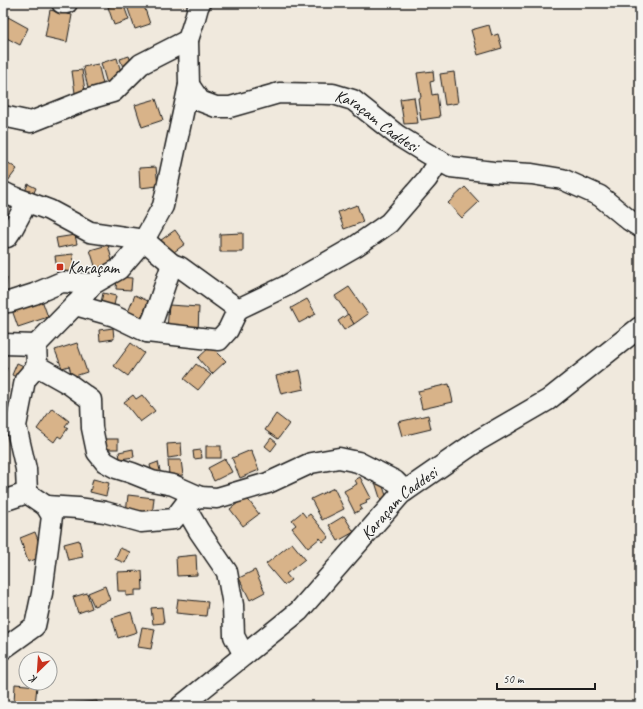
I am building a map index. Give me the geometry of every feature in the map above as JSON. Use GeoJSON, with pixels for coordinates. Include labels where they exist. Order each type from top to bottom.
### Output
{"type":"FeatureCollection","features":[{"type":"Feature","properties":{"kind":"street"},"geometry":{"type":"LineString","coordinates":[[62,3],[68,3]]}},
{"type":"Feature","properties":{"kind":"street"},"geometry":{"type":"LineString","coordinates":[[27,492],[26,469],[16,426],[25,380],[37,366],[36,345],[79,301],[93,284],[119,268],[144,240],[163,206],[189,85],[188,40],[200,3]]}},
{"type":"Feature","properties":{"kind":"street"},"geometry":{"type":"LineString","coordinates":[[3,116],[31,122],[89,99],[113,92],[142,64],[188,40]]}},
{"type":"Feature","properties":{"kind":"street","name":"Karaçam Caddesi"},"geometry":{"type":"LineString","coordinates":[[189,85],[200,101],[216,107],[230,107],[279,93],[333,94],[353,100],[397,135],[451,167],[493,172],[532,174],[562,179],[600,196],[629,220],[640,227]]}},
{"type":"Feature","properties":{"kind":"street"},"geometry":{"type":"LineString","coordinates":[[75,305],[114,316],[147,332],[219,340],[228,330],[238,309],[286,286],[356,246],[389,223],[427,179],[439,160]]}},
{"type":"Feature","properties":{"kind":"street"},"geometry":{"type":"LineString","coordinates":[[3,192],[48,210],[90,232],[144,240],[172,264],[180,267],[238,309]]}},
{"type":"Feature","properties":{"kind":"street"},"geometry":{"type":"LineString","coordinates":[[3,237],[7,237],[27,202]]}},
{"type":"Feature","properties":{"kind":"street"},"geometry":{"type":"LineString","coordinates":[[147,332],[154,317],[172,264]]}},
{"type":"Feature","properties":{"kind":"street"},"geometry":{"type":"LineString","coordinates":[[3,302],[9,302],[34,294],[62,282],[93,284]]}},
{"type":"Feature","properties":{"kind":"street","name":"Karaçam Caddesi"},"geometry":{"type":"LineString","coordinates":[[181,706],[299,611],[401,494],[479,440],[548,400],[640,327]]}},
{"type":"Feature","properties":{"kind":"street"},"geometry":{"type":"LineString","coordinates":[[3,344],[36,345]]}},
{"type":"Feature","properties":{"kind":"street"},"geometry":{"type":"LineString","coordinates":[[37,366],[70,384],[91,400],[92,428],[97,452],[104,462],[152,482],[173,486],[194,500]]}},
{"type":"Feature","properties":{"kind":"street"},"geometry":{"type":"LineString","coordinates":[[46,506],[78,508],[105,512],[142,522],[174,519],[194,500],[217,498],[268,483],[311,463],[339,458],[358,462],[395,481],[405,491]]}},
{"type":"Feature","properties":{"kind":"street"},"geometry":{"type":"LineString","coordinates":[[3,501],[27,492]]}},
{"type":"Feature","properties":{"kind":"street"},"geometry":{"type":"LineString","coordinates":[[3,649],[35,626],[42,593],[52,516],[46,506],[27,492]]}},
{"type":"Feature","properties":{"kind":"street"},"geometry":{"type":"LineString","coordinates":[[194,500],[188,512],[227,572],[233,605],[234,636],[244,655]]}},
{"type":"Feature","properties":{"kind":"building"},"geometry":{"type":"Polygon","coordinates":[[[123,3],[129,20],[114,25],[108,7],[123,3]]]}},
{"type":"Feature","properties":{"kind":"building"},"geometry":{"type":"Polygon","coordinates":[[[126,3],[143,3],[150,24],[135,29],[126,3]]]}},
{"type":"Feature","properties":{"kind":"building"},"geometry":{"type":"Polygon","coordinates":[[[50,10],[72,15],[67,42],[45,37],[50,10]]]}},
{"type":"Feature","properties":{"kind":"building"},"geometry":{"type":"Polygon","coordinates":[[[8,17],[28,28],[20,45],[3,36],[3,26],[8,17]]]}},
{"type":"Feature","properties":{"kind":"building"},"geometry":{"type":"Polygon","coordinates":[[[489,25],[492,36],[498,34],[502,48],[478,55],[471,30],[489,25]]]}},
{"type":"Feature","properties":{"kind":"building"},"geometry":{"type":"Polygon","coordinates":[[[129,56],[133,67],[124,70],[120,59],[129,56]]]}},
{"type":"Feature","properties":{"kind":"building"},"geometry":{"type":"Polygon","coordinates":[[[117,58],[123,79],[107,84],[101,63],[117,58]]]}},
{"type":"Feature","properties":{"kind":"building"},"geometry":{"type":"Polygon","coordinates":[[[98,64],[104,88],[89,92],[83,67],[98,64]]]}},
{"type":"Feature","properties":{"kind":"building"},"geometry":{"type":"Polygon","coordinates":[[[82,70],[85,91],[75,93],[72,71],[82,70]]]}},
{"type":"Feature","properties":{"kind":"building"},"geometry":{"type":"Polygon","coordinates":[[[433,71],[434,81],[430,82],[432,95],[437,94],[440,117],[421,120],[418,98],[421,97],[417,73],[433,71]]]}},
{"type":"Feature","properties":{"kind":"building"},"geometry":{"type":"Polygon","coordinates":[[[454,72],[458,103],[445,105],[440,74],[454,72]]]}},
{"type":"Feature","properties":{"kind":"building"},"geometry":{"type":"Polygon","coordinates":[[[414,97],[418,123],[404,124],[400,99],[414,97]]]}},
{"type":"Feature","properties":{"kind":"building"},"geometry":{"type":"Polygon","coordinates":[[[156,99],[163,120],[142,127],[135,105],[156,99]]]}},
{"type":"Feature","properties":{"kind":"building"},"geometry":{"type":"Polygon","coordinates":[[[3,159],[17,169],[8,181],[3,177],[3,159]]]}},
{"type":"Feature","properties":{"kind":"building"},"geometry":{"type":"Polygon","coordinates":[[[156,167],[158,186],[140,188],[139,168],[156,167]]]}},
{"type":"Feature","properties":{"kind":"building"},"geometry":{"type":"Polygon","coordinates":[[[28,184],[36,188],[32,197],[24,194],[28,184]]]}},
{"type":"Feature","properties":{"kind":"building"},"geometry":{"type":"Polygon","coordinates":[[[465,187],[479,202],[462,218],[448,203],[465,187]]]}},
{"type":"Feature","properties":{"kind":"building"},"geometry":{"type":"Polygon","coordinates":[[[357,205],[363,222],[344,229],[338,212],[357,205]]]}},
{"type":"Feature","properties":{"kind":"building"},"geometry":{"type":"Polygon","coordinates":[[[175,230],[185,244],[167,257],[157,243],[175,230]]]}},
{"type":"Feature","properties":{"kind":"building"},"geometry":{"type":"Polygon","coordinates":[[[243,233],[243,252],[220,252],[220,234],[243,233]]]}},
{"type":"Feature","properties":{"kind":"building"},"geometry":{"type":"Polygon","coordinates":[[[75,235],[77,244],[58,248],[56,238],[75,235]]]}},
{"type":"Feature","properties":{"kind":"building"},"geometry":{"type":"Polygon","coordinates":[[[108,245],[113,264],[96,269],[90,250],[108,245]]]}},
{"type":"Feature","properties":{"kind":"building"},"geometry":{"type":"Polygon","coordinates":[[[73,254],[75,276],[58,278],[55,256],[73,254]]]}},
{"type":"Feature","properties":{"kind":"building"},"geometry":{"type":"Polygon","coordinates":[[[3,277],[7,278],[4,299],[3,299],[3,277]]]}},
{"type":"Feature","properties":{"kind":"building"},"geometry":{"type":"Polygon","coordinates":[[[117,277],[132,278],[131,290],[116,289],[117,277]]]}},
{"type":"Feature","properties":{"kind":"building"},"geometry":{"type":"Polygon","coordinates":[[[349,287],[368,314],[354,324],[335,296],[349,287]]]}},
{"type":"Feature","properties":{"kind":"building"},"geometry":{"type":"Polygon","coordinates":[[[103,293],[116,296],[113,310],[100,307],[103,293]]]}},
{"type":"Feature","properties":{"kind":"building"},"geometry":{"type":"Polygon","coordinates":[[[135,295],[148,301],[142,317],[128,312],[135,295]]]}},
{"type":"Feature","properties":{"kind":"building"},"geometry":{"type":"Polygon","coordinates":[[[307,299],[316,314],[299,323],[291,308],[307,299]]]}},
{"type":"Feature","properties":{"kind":"building"},"geometry":{"type":"Polygon","coordinates":[[[42,300],[48,317],[18,327],[12,310],[42,300]]]}},
{"type":"Feature","properties":{"kind":"building"},"geometry":{"type":"Polygon","coordinates":[[[169,305],[199,307],[198,331],[167,329],[169,305]]]}},
{"type":"Feature","properties":{"kind":"building"},"geometry":{"type":"Polygon","coordinates":[[[348,314],[354,324],[344,330],[338,321],[348,314]]]}},
{"type":"Feature","properties":{"kind":"building"},"geometry":{"type":"Polygon","coordinates":[[[113,328],[114,339],[100,341],[99,330],[113,328]]]}},
{"type":"Feature","properties":{"kind":"building"},"geometry":{"type":"Polygon","coordinates":[[[77,343],[87,372],[72,377],[69,366],[62,368],[55,350],[77,343]]]}},
{"type":"Feature","properties":{"kind":"building"},"geometry":{"type":"Polygon","coordinates":[[[131,343],[144,353],[128,376],[114,366],[131,343]]]}},
{"type":"Feature","properties":{"kind":"building"},"geometry":{"type":"Polygon","coordinates":[[[211,346],[226,361],[212,374],[198,358],[211,346]]]}},
{"type":"Feature","properties":{"kind":"building"},"geometry":{"type":"Polygon","coordinates":[[[17,363],[28,368],[22,380],[12,375],[17,363]]]}},
{"type":"Feature","properties":{"kind":"building"},"geometry":{"type":"Polygon","coordinates":[[[196,364],[211,375],[198,390],[184,379],[196,364]]]}},
{"type":"Feature","properties":{"kind":"building"},"geometry":{"type":"Polygon","coordinates":[[[3,366],[7,368],[4,376],[3,375],[3,366]]]}},
{"type":"Feature","properties":{"kind":"building"},"geometry":{"type":"Polygon","coordinates":[[[300,370],[304,389],[281,394],[276,376],[300,370]]]}},
{"type":"Feature","properties":{"kind":"building"},"geometry":{"type":"Polygon","coordinates":[[[449,384],[453,402],[422,409],[418,391],[449,384]]]}},
{"type":"Feature","properties":{"kind":"building"},"geometry":{"type":"Polygon","coordinates":[[[133,395],[136,399],[142,395],[155,411],[140,422],[124,402],[133,395]]]}},
{"type":"Feature","properties":{"kind":"building"},"geometry":{"type":"Polygon","coordinates":[[[52,408],[69,421],[65,426],[68,428],[61,438],[58,436],[54,442],[37,429],[52,408]]]}},
{"type":"Feature","properties":{"kind":"building"},"geometry":{"type":"Polygon","coordinates":[[[276,414],[289,424],[278,439],[265,430],[276,414]]]}},
{"type":"Feature","properties":{"kind":"building"},"geometry":{"type":"Polygon","coordinates":[[[428,415],[431,429],[402,436],[398,422],[428,415]]]}},
{"type":"Feature","properties":{"kind":"building"},"geometry":{"type":"Polygon","coordinates":[[[271,438],[277,443],[271,451],[265,446],[271,438]]]}},
{"type":"Feature","properties":{"kind":"building"},"geometry":{"type":"Polygon","coordinates":[[[101,439],[118,439],[118,449],[101,449],[101,439]]]}},
{"type":"Feature","properties":{"kind":"building"},"geometry":{"type":"Polygon","coordinates":[[[181,443],[182,456],[168,458],[167,444],[181,443]]]}},
{"type":"Feature","properties":{"kind":"building"},"geometry":{"type":"Polygon","coordinates":[[[206,446],[221,446],[221,458],[206,458],[206,446]]]}},
{"type":"Feature","properties":{"kind":"building"},"geometry":{"type":"Polygon","coordinates":[[[133,449],[134,457],[120,459],[119,452],[133,449]]]}},
{"type":"Feature","properties":{"kind":"building"},"geometry":{"type":"Polygon","coordinates":[[[201,450],[202,458],[194,459],[193,451],[201,450]]]}},
{"type":"Feature","properties":{"kind":"building"},"geometry":{"type":"Polygon","coordinates":[[[251,450],[259,470],[240,478],[232,458],[251,450]]]}},
{"type":"Feature","properties":{"kind":"building"},"geometry":{"type":"Polygon","coordinates":[[[225,459],[232,472],[214,481],[208,468],[225,459]]]}},
{"type":"Feature","properties":{"kind":"building"},"geometry":{"type":"Polygon","coordinates":[[[168,460],[181,460],[183,475],[169,476],[168,460]]]}},
{"type":"Feature","properties":{"kind":"building"},"geometry":{"type":"Polygon","coordinates":[[[158,462],[161,475],[153,477],[150,465],[158,462]]]}},
{"type":"Feature","properties":{"kind":"building"},"geometry":{"type":"Polygon","coordinates":[[[360,477],[371,498],[366,500],[367,503],[360,506],[362,509],[355,513],[344,491],[357,484],[355,480],[360,477]]]}},
{"type":"Feature","properties":{"kind":"building"},"geometry":{"type":"Polygon","coordinates":[[[93,479],[109,483],[106,496],[90,492],[93,479]]]}},
{"type":"Feature","properties":{"kind":"building"},"geometry":{"type":"Polygon","coordinates":[[[381,480],[389,505],[383,507],[375,482],[381,480]]]}},
{"type":"Feature","properties":{"kind":"building"},"geometry":{"type":"Polygon","coordinates":[[[334,488],[344,509],[322,520],[311,499],[334,488]]]}},
{"type":"Feature","properties":{"kind":"building"},"geometry":{"type":"Polygon","coordinates":[[[128,495],[154,498],[152,516],[126,513],[128,495]]]}},
{"type":"Feature","properties":{"kind":"building"},"geometry":{"type":"Polygon","coordinates":[[[246,497],[259,514],[243,526],[230,509],[246,497]]]}},
{"type":"Feature","properties":{"kind":"building"},"geometry":{"type":"Polygon","coordinates":[[[302,512],[306,517],[310,514],[329,537],[323,542],[320,538],[308,548],[292,528],[296,525],[292,520],[302,512]]]}},
{"type":"Feature","properties":{"kind":"building"},"geometry":{"type":"Polygon","coordinates":[[[344,516],[354,532],[338,541],[329,525],[344,516]]]}},
{"type":"Feature","properties":{"kind":"building"},"geometry":{"type":"Polygon","coordinates":[[[35,532],[44,556],[28,562],[20,538],[35,532]]]}},
{"type":"Feature","properties":{"kind":"building"},"geometry":{"type":"Polygon","coordinates":[[[79,540],[83,557],[68,560],[64,544],[79,540]]]}},
{"type":"Feature","properties":{"kind":"building"},"geometry":{"type":"Polygon","coordinates":[[[292,543],[305,559],[286,574],[291,580],[284,585],[266,564],[292,543]]]}},
{"type":"Feature","properties":{"kind":"building"},"geometry":{"type":"Polygon","coordinates":[[[120,548],[130,552],[125,563],[115,559],[120,548]]]}},
{"type":"Feature","properties":{"kind":"building"},"geometry":{"type":"Polygon","coordinates":[[[196,555],[197,575],[177,576],[176,557],[196,555]]]}},
{"type":"Feature","properties":{"kind":"building"},"geometry":{"type":"Polygon","coordinates":[[[255,570],[265,592],[250,600],[239,578],[255,570]]]}},
{"type":"Feature","properties":{"kind":"building"},"geometry":{"type":"Polygon","coordinates":[[[142,571],[143,590],[135,590],[135,595],[126,596],[126,591],[118,591],[117,572],[142,571]]]}},
{"type":"Feature","properties":{"kind":"building"},"geometry":{"type":"Polygon","coordinates":[[[105,586],[110,600],[94,606],[88,593],[105,586]]]}},
{"type":"Feature","properties":{"kind":"building"},"geometry":{"type":"Polygon","coordinates":[[[87,593],[92,608],[78,613],[73,597],[87,593]]]}},
{"type":"Feature","properties":{"kind":"building"},"geometry":{"type":"Polygon","coordinates":[[[178,599],[208,602],[206,616],[176,613],[178,599]]]}},
{"type":"Feature","properties":{"kind":"building"},"geometry":{"type":"Polygon","coordinates":[[[162,607],[164,623],[153,624],[151,608],[162,607]]]}},
{"type":"Feature","properties":{"kind":"building"},"geometry":{"type":"Polygon","coordinates":[[[131,612],[137,632],[118,638],[112,618],[131,612]]]}},
{"type":"Feature","properties":{"kind":"building"},"geometry":{"type":"Polygon","coordinates":[[[142,627],[155,629],[151,649],[138,647],[142,627]]]}},
{"type":"Feature","properties":{"kind":"building"},"geometry":{"type":"Polygon","coordinates":[[[15,684],[18,684],[18,691],[36,691],[35,705],[14,704],[15,684]]]}},
{"type":"Feature","properties":{"kind":"building"},"geometry":{"type":"Polygon","coordinates":[[[97,701],[97,706],[75,706],[75,703],[97,701]]]}},
{"type":"Feature","properties":{"kind":"place","name":"Karaçam"},"geometry":{"type":"Point","coordinates":[60,267]}}]}
